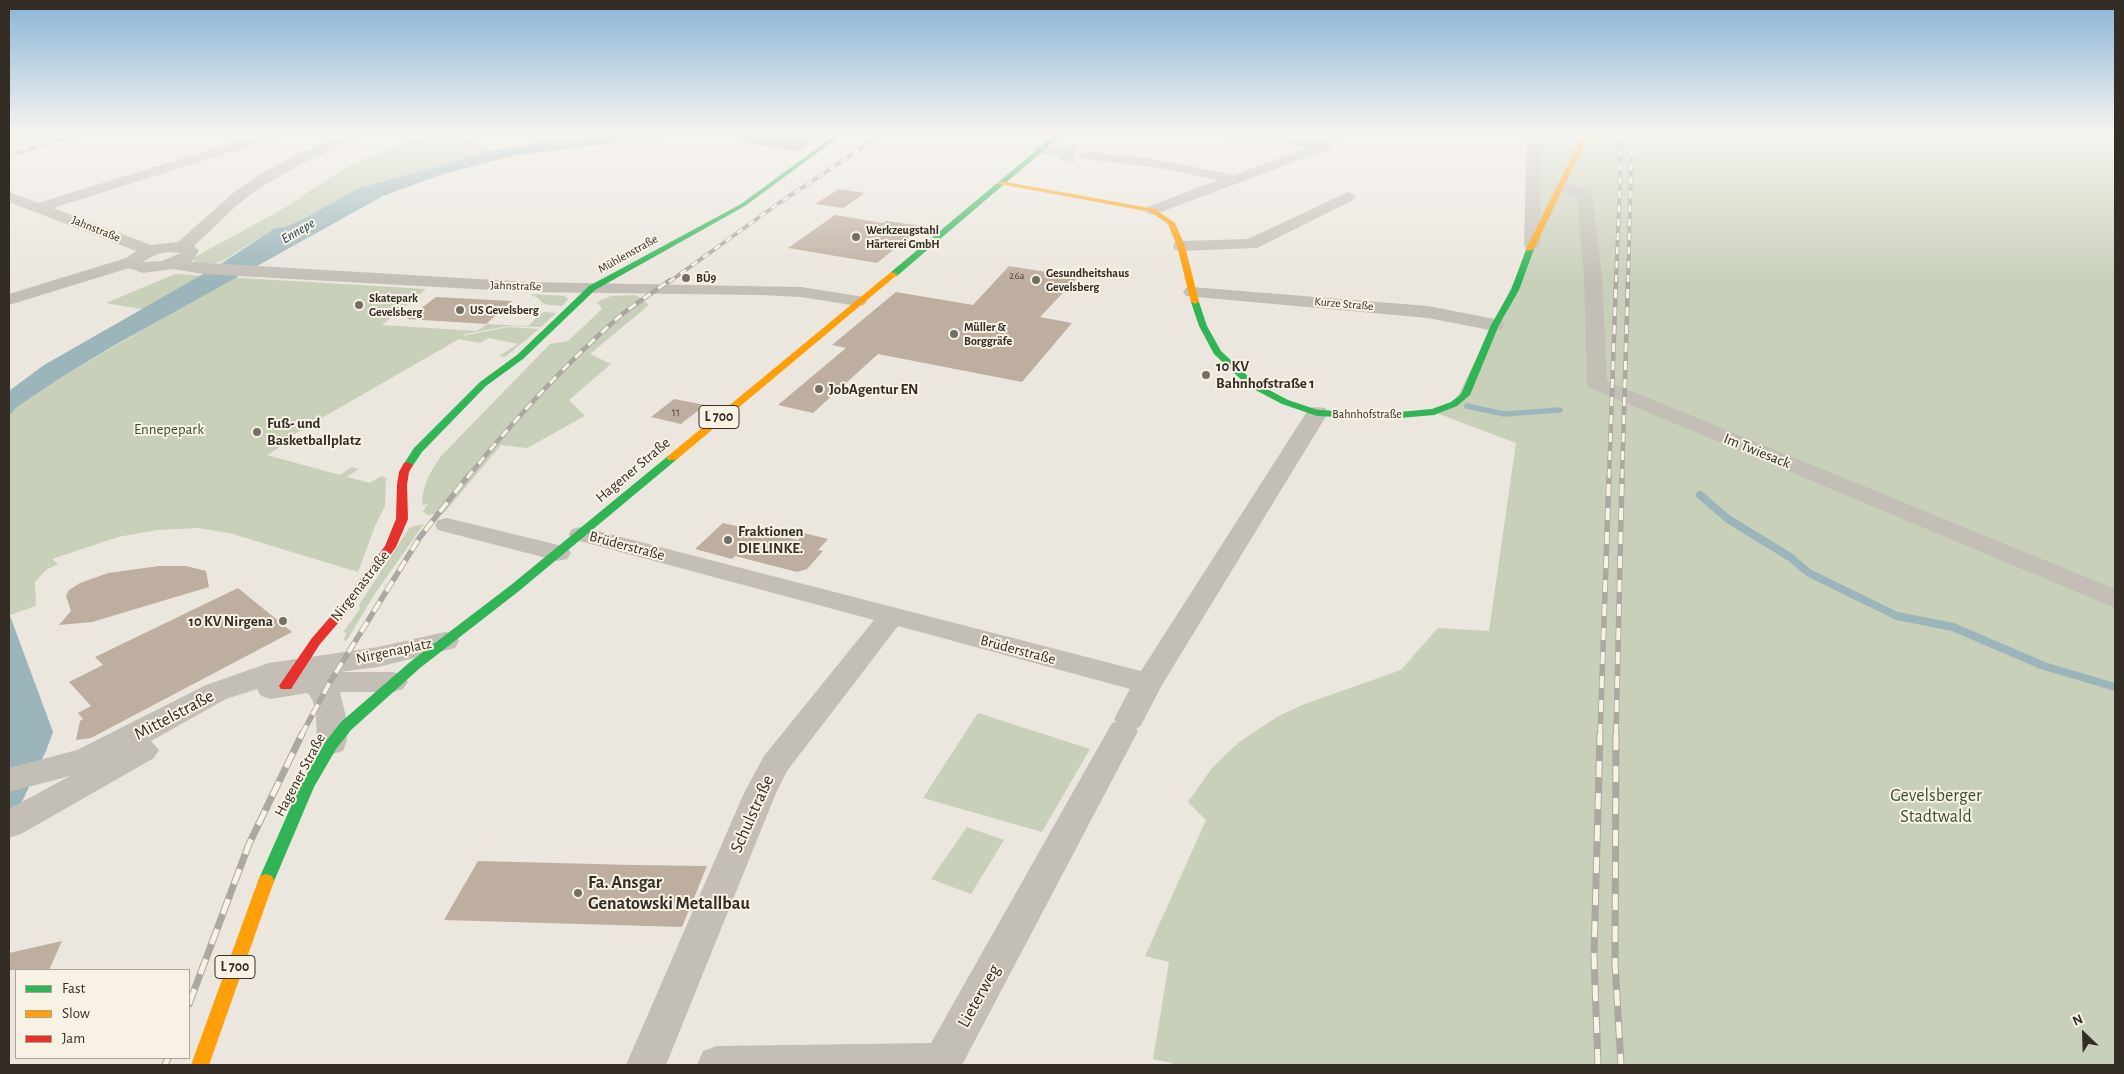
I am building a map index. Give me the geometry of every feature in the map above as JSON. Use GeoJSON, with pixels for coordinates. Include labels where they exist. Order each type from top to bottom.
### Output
{"type":"FeatureCollection","features":[{"type":"Feature","properties":{"kind":"street","name":"Jahnstraße"},"geometry":{"type":"LineString","coordinates":[[39,207],[119,182]]}},
{"type":"Feature","properties":{"kind":"street"},"geometry":{"type":"LineString","coordinates":[[181,248],[192,241],[226,206],[258,182]]}},
{"type":"Feature","properties":{"kind":"street","name":"Mühlenstraße"},"geometry":{"type":"LineString","coordinates":[[402,497],[404,472],[418,450],[492,376],[520,357],[592,288],[743,205],[774,182]]}},
{"type":"Feature","properties":{"kind":"street"},"geometry":{"type":"LineString","coordinates":[[1152,210],[1226,182]]}},
{"type":"Feature","properties":{"kind":"street"},"geometry":{"type":"LineString","coordinates":[[1532,244],[1533,182]]}},
{"type":"Feature","properties":{"kind":"street","name":"Bahnhofstraße"},"geometry":{"type":"LineString","coordinates":[[1001,183],[1152,210],[1171,223],[1181,246],[1192,292],[1203,326],[1217,352],[1242,377],[1266,393],[1317,413],[1349,416],[1403,415],[1434,412],[1454,404],[1465,395],[1495,325],[1515,290],[1532,244],[1564,182]]}},
{"type":"Feature","properties":{"kind":"street","name":"Hagener Straße"},"geometry":{"type":"LineString","coordinates":[[200,1065],[270,868],[300,801],[332,743],[356,716],[393,682],[558,553],[732,406],[803,351],[858,302],[1001,183]]}},
{"type":"Feature","properties":{"kind":"street","name":"Im Twiesack"},"geometry":{"type":"LineString","coordinates":[[1562,186],[1579,191],[1584,195],[1592,276],[1597,384],[2115,599]]}},
{"type":"Feature","properties":{"kind":"street","name":"Jahnstraße"},"geometry":{"type":"LineString","coordinates":[[9,197],[151,251]]}},
{"type":"Feature","properties":{"kind":"street"},"geometry":{"type":"LineString","coordinates":[[1181,246],[1251,244],[1348,198]]}},
{"type":"Feature","properties":{"kind":"street"},"geometry":{"type":"LineString","coordinates":[[9,214],[39,207]]}},
{"type":"Feature","properties":{"kind":"street"},"geometry":{"type":"LineString","coordinates":[[137,265],[135,259],[151,251],[188,249],[191,254],[173,264]]}},
{"type":"Feature","properties":{"kind":"street","name":"Jahnstraße"},"geometry":{"type":"LineString","coordinates":[[9,300],[137,265],[173,264],[204,269],[592,288],[785,291],[858,302]]}},
{"type":"Feature","properties":{"kind":"street","name":"Kurze Straße"},"geometry":{"type":"LineString","coordinates":[[1192,292],[1428,312],[1495,325]]}},
{"type":"Feature","properties":{"kind":"street"},"geometry":{"type":"LineString","coordinates":[[1148,683],[1317,413]]}},
{"type":"Feature","properties":{"kind":"street","name":"Nirgenastraße"},"geometry":{"type":"LineString","coordinates":[[299,678],[390,547],[402,519],[402,497]]}},
{"type":"Feature","properties":{"kind":"street"},"geometry":{"type":"LineString","coordinates":[[447,525],[558,553]]}},
{"type":"Feature","properties":{"kind":"street","name":"Brüderstraße"},"geometry":{"type":"LineString","coordinates":[[581,534],[1148,683]]}},
{"type":"Feature","properties":{"kind":"street","name":"Schulstraße"},"geometry":{"type":"LineString","coordinates":[[646,1065],[760,794],[775,764],[891,616]]}},
{"type":"Feature","properties":{"kind":"street","name":"Nirgenaplatz"},"geometry":{"type":"LineString","coordinates":[[342,662],[378,657],[445,641]]}},
{"type":"Feature","properties":{"kind":"street","name":"Mittelstraße"},"geometry":{"type":"LineString","coordinates":[[12,823],[224,704],[342,662]]}},
{"type":"Feature","properties":{"kind":"street","name":"Mittelstraße"},"geometry":{"type":"LineString","coordinates":[[9,780],[85,760],[116,746],[216,692],[279,670],[299,678],[393,682]]}},
{"type":"Feature","properties":{"kind":"street"},"geometry":{"type":"LineString","coordinates":[[299,678],[325,692],[332,723],[332,743]]}},
{"type":"Feature","properties":{"kind":"street","name":"Lieterweg"},"geometry":{"type":"LineString","coordinates":[[716,1065],[942,1062],[1148,683]]}},
{"type":"Feature","properties":{"kind":"green space"},"geometry":{"type":"Polygon","coordinates":[[[323,182],[380,182],[359,188],[285,227],[275,228],[224,260],[212,264],[195,263],[191,259],[281,210],[323,182]]]}},
{"type":"Feature","properties":{"kind":"green space","name":"Gevelsberger Stadtwald"},"geometry":{"type":"Polygon","coordinates":[[[1530,182],[2115,182],[2115,1065],[1172,1065],[1172,1063],[1153,1059],[1169,962],[1145,956],[1206,820],[1188,802],[1212,768],[1238,743],[1277,717],[1302,705],[1401,670],[1438,628],[1489,631],[1516,443],[1434,412],[1454,404],[1526,257],[1530,182]]]}},
{"type":"Feature","properties":{"kind":"green space","name":"Ennepepark"},"geometry":{"type":"Polygon","coordinates":[[[175,274],[426,289],[382,325],[477,331],[487,324],[528,326],[543,312],[556,313],[541,327],[509,326],[465,334],[463,336],[508,327],[539,329],[505,357],[499,356],[518,344],[489,338],[480,343],[459,339],[275,445],[280,447],[267,455],[340,475],[352,467],[359,469],[347,477],[370,483],[381,476],[386,478],[385,506],[375,526],[358,572],[229,533],[197,528],[157,530],[118,537],[52,559],[58,564],[46,570],[35,582],[36,606],[10,615],[9,416],[17,407],[62,377],[170,314],[106,303],[175,274]]]}},
{"type":"Feature","properties":{"kind":"green space"},"geometry":{"type":"Polygon","coordinates":[[[532,294],[565,296],[568,299],[562,306],[548,305],[532,294]]]}},
{"type":"Feature","properties":{"kind":"green space"},"geometry":{"type":"Polygon","coordinates":[[[636,295],[649,305],[590,354],[611,364],[569,400],[585,416],[527,448],[501,445],[443,514],[427,515],[423,511],[428,504],[422,505],[424,490],[431,472],[442,455],[550,344],[568,341],[602,309],[597,302],[611,296],[636,295]]]}},
{"type":"Feature","properties":{"kind":"green space"},"geometry":{"type":"Polygon","coordinates":[[[424,524],[376,592],[347,640],[343,641],[347,633],[343,632],[360,609],[359,605],[410,527],[424,524]]]}},
{"type":"Feature","properties":{"kind":"green space"},"geometry":{"type":"Polygon","coordinates":[[[978,713],[1090,749],[1042,832],[923,798],[978,713]]]}},
{"type":"Feature","properties":{"kind":"green space"},"geometry":{"type":"Polygon","coordinates":[[[967,827],[1004,840],[971,894],[931,879],[967,827]]]}},
{"type":"Feature","properties":{"kind":"water","name":"Ennepe"},"geometry":{"type":"Polygon","coordinates":[[[380,182],[421,182],[383,196],[115,345],[17,407],[9,416],[9,391],[44,365],[219,265],[275,228],[285,227],[305,218],[359,188],[380,182]]]}},
{"type":"Feature","properties":{"kind":"water"},"geometry":{"type":"Polygon","coordinates":[[[9,613],[53,732],[9,829],[9,613]]]}},
{"type":"Feature","properties":{"kind":"building"},"geometry":{"type":"Polygon","coordinates":[[[839,189],[865,193],[843,208],[815,204],[839,189]]]}},
{"type":"Feature","properties":{"kind":"building","name":"Werkzeugstahl Härterei GmbH"},"geometry":{"type":"Polygon","coordinates":[[[835,215],[883,223],[886,221],[923,226],[877,263],[788,248],[835,215]]]}},
{"type":"Feature","properties":{"kind":"building","name":"Müller & Borggräfe"},"geometry":{"type":"Polygon","coordinates":[[[1009,266],[1078,277],[1040,317],[1072,323],[1022,382],[878,354],[813,413],[778,405],[846,348],[832,345],[896,292],[973,305],[1009,266]]]}},
{"type":"Feature","properties":{"kind":"building","name":"US Gevelsberg"},"geometry":{"type":"Polygon","coordinates":[[[436,297],[512,301],[486,324],[407,319],[436,297]]]}},
{"type":"Feature","properties":{"kind":"building"},"geometry":{"type":"Polygon","coordinates":[[[674,399],[705,405],[681,424],[651,417],[674,399]]]}},
{"type":"Feature","properties":{"kind":"building"},"geometry":{"type":"Polygon","coordinates":[[[723,523],[798,540],[804,533],[828,539],[818,550],[823,551],[807,569],[797,572],[735,556],[732,559],[695,549],[723,523]]]}},
{"type":"Feature","properties":{"kind":"building"},"geometry":{"type":"Polygon","coordinates":[[[159,566],[186,566],[206,571],[209,587],[92,622],[59,625],[71,611],[66,596],[69,590],[80,583],[108,573],[159,566]]]}},
{"type":"Feature","properties":{"kind":"building"},"geometry":{"type":"Polygon","coordinates":[[[238,588],[292,632],[91,738],[76,740],[80,721],[83,719],[78,713],[91,706],[69,682],[103,665],[95,657],[238,588]]]}},
{"type":"Feature","properties":{"kind":"building","name":"Fa. Ansgar Genatowski Metallbau"},"geometry":{"type":"Polygon","coordinates":[[[478,861],[707,866],[682,927],[444,920],[478,861]]]}},
{"type":"Feature","properties":{"kind":"building"},"geometry":{"type":"Polygon","coordinates":[[[62,941],[49,969],[9,970],[9,953],[62,941]]]}},
{"type":"Feature","properties":{"kind":"waterway"},"geometry":{"type":"LineString","coordinates":[[1467,406],[1504,414],[1560,410]]}},
{"type":"Feature","properties":{"kind":"waterway"},"geometry":{"type":"LineString","coordinates":[[1700,495],[1728,519],[1790,557],[1809,573],[1897,616],[1953,627],[2044,666],[2115,687]]}},
{"type":"Feature","properties":{"kind":"railway"},"geometry":{"type":"LineString","coordinates":[[669,282],[810,182]]}},
{"type":"Feature","properties":{"kind":"railway"},"geometry":{"type":"LineString","coordinates":[[1616,282],[1620,182]]}},
{"type":"Feature","properties":{"kind":"railway"},"geometry":{"type":"LineString","coordinates":[[1628,282],[1631,182]]}},
{"type":"Feature","properties":{"kind":"railway"},"geometry":{"type":"LineString","coordinates":[[467,478],[521,414],[559,373],[620,316],[670,280]]}},
{"type":"Feature","properties":{"kind":"railway"},"geometry":{"type":"LineString","coordinates":[[1609,478],[1616,280]]}},
{"type":"Feature","properties":{"kind":"railway"},"geometry":{"type":"LineString","coordinates":[[1622,478],[1628,280]]}},
{"type":"Feature","properties":{"kind":"railway"},"geometry":{"type":"LineString","coordinates":[[301,735],[330,682],[420,537],[468,476]]}},
{"type":"Feature","properties":{"kind":"railway"},"geometry":{"type":"LineString","coordinates":[[1600,736],[1609,476]]}},
{"type":"Feature","properties":{"kind":"railway"},"geometry":{"type":"LineString","coordinates":[[1616,736],[1622,476]]}},
{"type":"Feature","properties":{"kind":"railway"},"geometry":{"type":"LineString","coordinates":[[1598,1065],[1594,956],[1600,734]]}},
{"type":"Feature","properties":{"kind":"railway"},"geometry":{"type":"LineString","coordinates":[[1616,734],[1615,963],[1621,1065]]}},
{"type":"Feature","properties":{"kind":"railway"},"geometry":{"type":"LineString","coordinates":[[190,1001],[249,844],[301,735]]}},
{"type":"Feature","properties":{"kind":"railway"},"geometry":{"type":"LineString","coordinates":[[165,1065],[168,1059]]}},
{"type":"Feature","properties":{"kind":"traffic: fast"},"geometry":{"type":"LineString","coordinates":[[408,465],[418,450],[483,384],[520,357],[592,288],[743,205],[774,182]]}},
{"type":"Feature","properties":{"kind":"traffic: fast"},"geometry":{"type":"LineString","coordinates":[[894,274],[1003,182]]}},
{"type":"Feature","properties":{"kind":"traffic: fast"},"geometry":{"type":"LineString","coordinates":[[1195,302],[1203,326],[1217,352],[1251,384],[1285,402],[1317,413],[1388,416],[1434,412],[1454,404],[1465,395],[1495,325],[1515,290],[1530,249]]}},
{"type":"Feature","properties":{"kind":"traffic: fast"},"geometry":{"type":"LineString","coordinates":[[266,881],[307,786],[331,745],[346,726],[415,665],[515,588],[672,458]]}},
{"type":"Feature","properties":{"kind":"traffic: slow"},"geometry":{"type":"LineString","coordinates":[[1530,249],[1563,182]]}},
{"type":"Feature","properties":{"kind":"traffic: slow"},"geometry":{"type":"LineString","coordinates":[[1001,183],[1153,210],[1171,223],[1181,246],[1195,302]]}},
{"type":"Feature","properties":{"kind":"traffic: slow"},"geometry":{"type":"LineString","coordinates":[[672,458],[894,274]]}},
{"type":"Feature","properties":{"kind":"traffic: slow"},"geometry":{"type":"LineString","coordinates":[[200,1065],[266,881]]}},
{"type":"Feature","properties":{"kind":"traffic: jam"},"geometry":{"type":"LineString","coordinates":[[286,686],[316,641],[348,604],[390,547],[402,519],[402,485],[404,472],[408,465]]}},
{"type":"Feature","properties":{"kind":"place","name":"Werkzeugstahl Härterei GmbH"},"geometry":{"type":"Point","coordinates":[856,237]}},
{"type":"Feature","properties":{"kind":"place","name":"BÜ9"},"geometry":{"type":"Point","coordinates":[686,278]}},
{"type":"Feature","properties":{"kind":"place","name":"Gesundheitshaus Gevelsberg"},"geometry":{"type":"Point","coordinates":[1036,280]}},
{"type":"Feature","properties":{"kind":"place","name":"Skatepark Gevelsberg"},"geometry":{"type":"Point","coordinates":[359,305]}},
{"type":"Feature","properties":{"kind":"place","name":"US Gevelsberg"},"geometry":{"type":"Point","coordinates":[460,310]}},
{"type":"Feature","properties":{"kind":"place","name":"Müller & Borggräfe"},"geometry":{"type":"Point","coordinates":[954,334]}},
{"type":"Feature","properties":{"kind":"place","name":"10 KV Bahnhofstraße 1"},"geometry":{"type":"Point","coordinates":[1206,375]}},
{"type":"Feature","properties":{"kind":"place","name":"JobAgentur EN"},"geometry":{"type":"Point","coordinates":[819,389]}},
{"type":"Feature","properties":{"kind":"place","name":"Fuß- und Basketballplatz"},"geometry":{"type":"Point","coordinates":[257,432]}},
{"type":"Feature","properties":{"kind":"place","name":"Fraktionen DIE LINKE."},"geometry":{"type":"Point","coordinates":[728,540]}},
{"type":"Feature","properties":{"kind":"place","name":"10 KV Nirgena"},"geometry":{"type":"Point","coordinates":[283,621]}},
{"type":"Feature","properties":{"kind":"place","name":"Fa. Ansgar Genatowski Metallbau"},"geometry":{"type":"Point","coordinates":[578,893]}}]}
